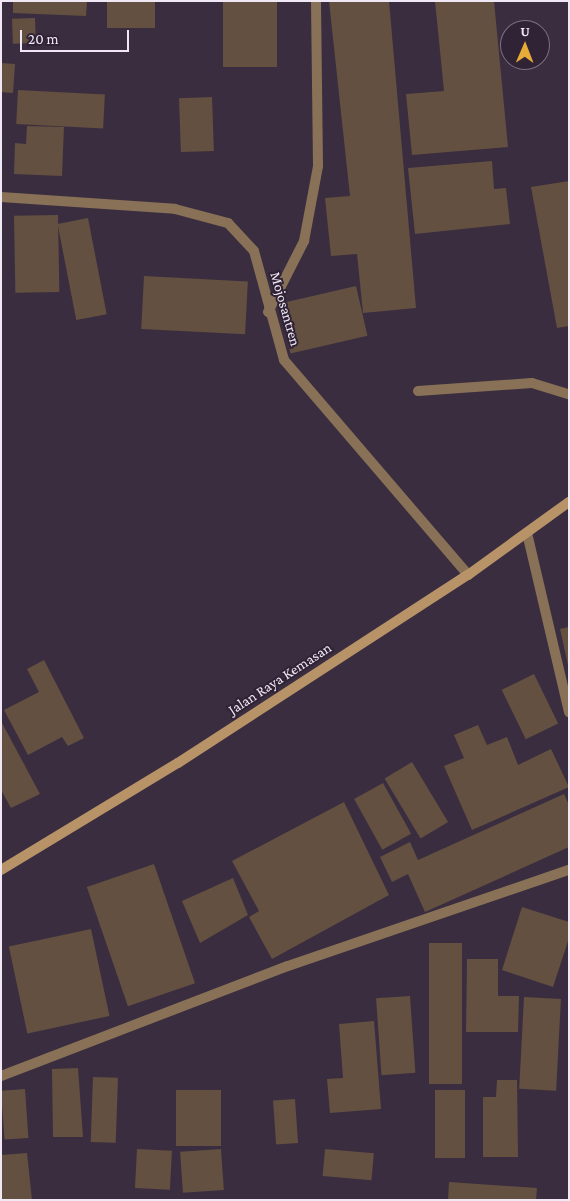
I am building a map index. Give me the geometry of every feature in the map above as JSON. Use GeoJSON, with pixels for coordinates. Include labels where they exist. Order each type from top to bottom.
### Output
{"type":"FeatureCollection","features":[{"type":"Feature","properties":{"kind":"main road","name":"Jalan Raya Kemasan"},"geometry":{"type":"LineString","coordinates":[[1,870],[178,763],[468,575],[569,502]]}},
{"type":"Feature","properties":{"kind":"street"},"geometry":{"type":"LineString","coordinates":[[268,312],[304,241],[318,166],[316,1]]}},
{"type":"Feature","properties":{"kind":"street","name":"Mojosantren"},"geometry":{"type":"LineString","coordinates":[[1,197],[175,210],[228,223],[254,251],[268,312],[284,360],[468,575]]}},
{"type":"Feature","properties":{"kind":"street"},"geometry":{"type":"LineString","coordinates":[[418,391],[532,383],[569,394]]}},
{"type":"Feature","properties":{"kind":"street"},"geometry":{"type":"LineString","coordinates":[[527,533],[569,712]]}},
{"type":"Feature","properties":{"kind":"street"},"geometry":{"type":"LineString","coordinates":[[1,1076],[288,966],[569,870]]}},
{"type":"Feature","properties":{"kind":"building"},"geometry":{"type":"Polygon","coordinates":[[[13,1],[87,1],[86,16],[13,13],[13,1]]]}},
{"type":"Feature","properties":{"kind":"building"},"geometry":{"type":"Polygon","coordinates":[[[107,1],[155,1],[155,28],[107,28],[107,1]]]}},
{"type":"Feature","properties":{"kind":"building"},"geometry":{"type":"Polygon","coordinates":[[[223,1],[277,1],[277,67],[223,67],[223,1]]]}},
{"type":"Feature","properties":{"kind":"building"},"geometry":{"type":"Polygon","coordinates":[[[329,1],[389,1],[416,308],[363,313],[357,254],[331,256],[325,198],[350,196],[329,1]]]}},
{"type":"Feature","properties":{"kind":"building"},"geometry":{"type":"Polygon","coordinates":[[[435,1],[494,1],[508,147],[412,155],[406,94],[444,91],[435,1]]]}},
{"type":"Feature","properties":{"kind":"building"},"geometry":{"type":"Polygon","coordinates":[[[35,18],[36,43],[13,44],[12,19],[35,18]]]}},
{"type":"Feature","properties":{"kind":"building"},"geometry":{"type":"Polygon","coordinates":[[[1,63],[15,64],[13,93],[1,92],[1,63]]]}},
{"type":"Feature","properties":{"kind":"building"},"geometry":{"type":"Polygon","coordinates":[[[18,90],[105,95],[103,129],[16,124],[18,90]]]}},
{"type":"Feature","properties":{"kind":"building"},"geometry":{"type":"Polygon","coordinates":[[[212,97],[214,151],[181,152],[179,98],[212,97]]]}},
{"type":"Feature","properties":{"kind":"building"},"geometry":{"type":"Polygon","coordinates":[[[27,126],[64,127],[62,176],[14,174],[15,143],[26,144],[27,126]]]}},
{"type":"Feature","properties":{"kind":"building"},"geometry":{"type":"Polygon","coordinates":[[[492,161],[494,189],[506,188],[510,224],[415,234],[408,168],[492,161]]]}},
{"type":"Feature","properties":{"kind":"building"},"geometry":{"type":"Polygon","coordinates":[[[569,181],[569,326],[557,328],[531,187],[569,181]]]}},
{"type":"Feature","properties":{"kind":"building"},"geometry":{"type":"Polygon","coordinates":[[[58,215],[59,292],[15,293],[14,216],[58,215]]]}},
{"type":"Feature","properties":{"kind":"building"},"geometry":{"type":"Polygon","coordinates":[[[88,218],[107,314],[76,320],[58,224],[88,218]]]}},
{"type":"Feature","properties":{"kind":"building"},"geometry":{"type":"Polygon","coordinates":[[[144,276],[248,281],[245,334],[141,329],[144,276]]]}},
{"type":"Feature","properties":{"kind":"building"},"geometry":{"type":"Polygon","coordinates":[[[356,286],[367,336],[290,353],[279,304],[356,286]]]}},
{"type":"Feature","properties":{"kind":"building"},"geometry":{"type":"Polygon","coordinates":[[[569,627],[569,665],[568,665],[560,629],[569,627]]]}},
{"type":"Feature","properties":{"kind":"building"},"geometry":{"type":"Polygon","coordinates":[[[44,660],[84,738],[68,746],[62,737],[28,755],[4,710],[39,692],[27,669],[44,660]]]}},
{"type":"Feature","properties":{"kind":"building"},"geometry":{"type":"Polygon","coordinates":[[[534,674],[558,723],[526,739],[502,690],[534,674]]]}},
{"type":"Feature","properties":{"kind":"building"},"geometry":{"type":"Polygon","coordinates":[[[1,721],[40,794],[11,808],[1,790],[1,721]]]}},
{"type":"Feature","properties":{"kind":"building"},"geometry":{"type":"Polygon","coordinates":[[[478,725],[487,745],[507,737],[518,765],[551,749],[569,787],[472,830],[444,766],[464,758],[454,735],[478,725]]]}},
{"type":"Feature","properties":{"kind":"building"},"geometry":{"type":"Polygon","coordinates":[[[412,762],[448,822],[421,838],[385,778],[412,762]]]}},
{"type":"Feature","properties":{"kind":"building"},"geometry":{"type":"Polygon","coordinates":[[[383,783],[411,834],[382,850],[354,799],[383,783]]]}},
{"type":"Feature","properties":{"kind":"building"},"geometry":{"type":"Polygon","coordinates":[[[564,794],[569,805],[569,847],[425,912],[408,874],[392,882],[380,857],[410,842],[418,860],[564,794]]]}},
{"type":"Feature","properties":{"kind":"building"},"geometry":{"type":"Polygon","coordinates":[[[344,802],[389,895],[272,959],[249,917],[259,911],[232,861],[344,802]]]}},
{"type":"Feature","properties":{"kind":"building"},"geometry":{"type":"Polygon","coordinates":[[[154,864],[195,983],[128,1006],[87,887],[154,864]]]}},
{"type":"Feature","properties":{"kind":"building"},"geometry":{"type":"Polygon","coordinates":[[[233,878],[248,915],[200,943],[182,901],[233,878]]]}},
{"type":"Feature","properties":{"kind":"building"},"geometry":{"type":"Polygon","coordinates":[[[522,907],[569,922],[569,938],[553,987],[502,970],[522,907]]]}},
{"type":"Feature","properties":{"kind":"building"},"geometry":{"type":"Polygon","coordinates":[[[91,929],[110,1016],[27,1034],[9,946],[91,929]]]}},
{"type":"Feature","properties":{"kind":"building"},"geometry":{"type":"Polygon","coordinates":[[[429,943],[462,943],[462,1084],[429,1084],[429,943]]]}},
{"type":"Feature","properties":{"kind":"building"},"geometry":{"type":"Polygon","coordinates":[[[467,959],[498,959],[498,996],[519,996],[518,1032],[466,1032],[467,959]]]}},
{"type":"Feature","properties":{"kind":"building"},"geometry":{"type":"Polygon","coordinates":[[[410,996],[415,1073],[381,1075],[376,998],[410,996]]]}},
{"type":"Feature","properties":{"kind":"building"},"geometry":{"type":"Polygon","coordinates":[[[524,997],[561,999],[556,1091],[519,1089],[524,997]]]}},
{"type":"Feature","properties":{"kind":"building"},"geometry":{"type":"Polygon","coordinates":[[[374,1021],[381,1109],[330,1113],[327,1079],[343,1078],[339,1024],[374,1021]]]}},
{"type":"Feature","properties":{"kind":"building"},"geometry":{"type":"Polygon","coordinates":[[[78,1068],[83,1137],[53,1137],[52,1069],[78,1068]]]}},
{"type":"Feature","properties":{"kind":"building"},"geometry":{"type":"Polygon","coordinates":[[[93,1077],[118,1078],[116,1143],[91,1142],[93,1077]]]}},
{"type":"Feature","properties":{"kind":"building"},"geometry":{"type":"Polygon","coordinates":[[[497,1080],[517,1080],[518,1157],[483,1157],[483,1097],[496,1097],[497,1080]]]}},
{"type":"Feature","properties":{"kind":"building"},"geometry":{"type":"Polygon","coordinates":[[[25,1089],[28,1138],[4,1140],[1,1091],[25,1089]]]}},
{"type":"Feature","properties":{"kind":"building"},"geometry":{"type":"Polygon","coordinates":[[[176,1090],[221,1090],[221,1146],[176,1146],[176,1090]]]}},
{"type":"Feature","properties":{"kind":"building"},"geometry":{"type":"Polygon","coordinates":[[[435,1090],[465,1090],[465,1158],[435,1158],[435,1090]]]}},
{"type":"Feature","properties":{"kind":"building"},"geometry":{"type":"Polygon","coordinates":[[[295,1099],[298,1143],[276,1144],[273,1101],[295,1099]]]}},
{"type":"Feature","properties":{"kind":"building"},"geometry":{"type":"Polygon","coordinates":[[[137,1149],[172,1151],[170,1190],[135,1188],[137,1149]]]}},
{"type":"Feature","properties":{"kind":"building"},"geometry":{"type":"Polygon","coordinates":[[[221,1149],[224,1190],[183,1193],[180,1152],[221,1149]]]}},
{"type":"Feature","properties":{"kind":"building"},"geometry":{"type":"Polygon","coordinates":[[[325,1149],[374,1153],[371,1180],[323,1176],[325,1149]]]}},
{"type":"Feature","properties":{"kind":"building"},"geometry":{"type":"Polygon","coordinates":[[[27,1153],[32,1200],[1,1200],[1,1155],[27,1153]]]}},
{"type":"Feature","properties":{"kind":"building"},"geometry":{"type":"Polygon","coordinates":[[[449,1182],[537,1188],[536,1200],[448,1200],[449,1182]]]}}]}
